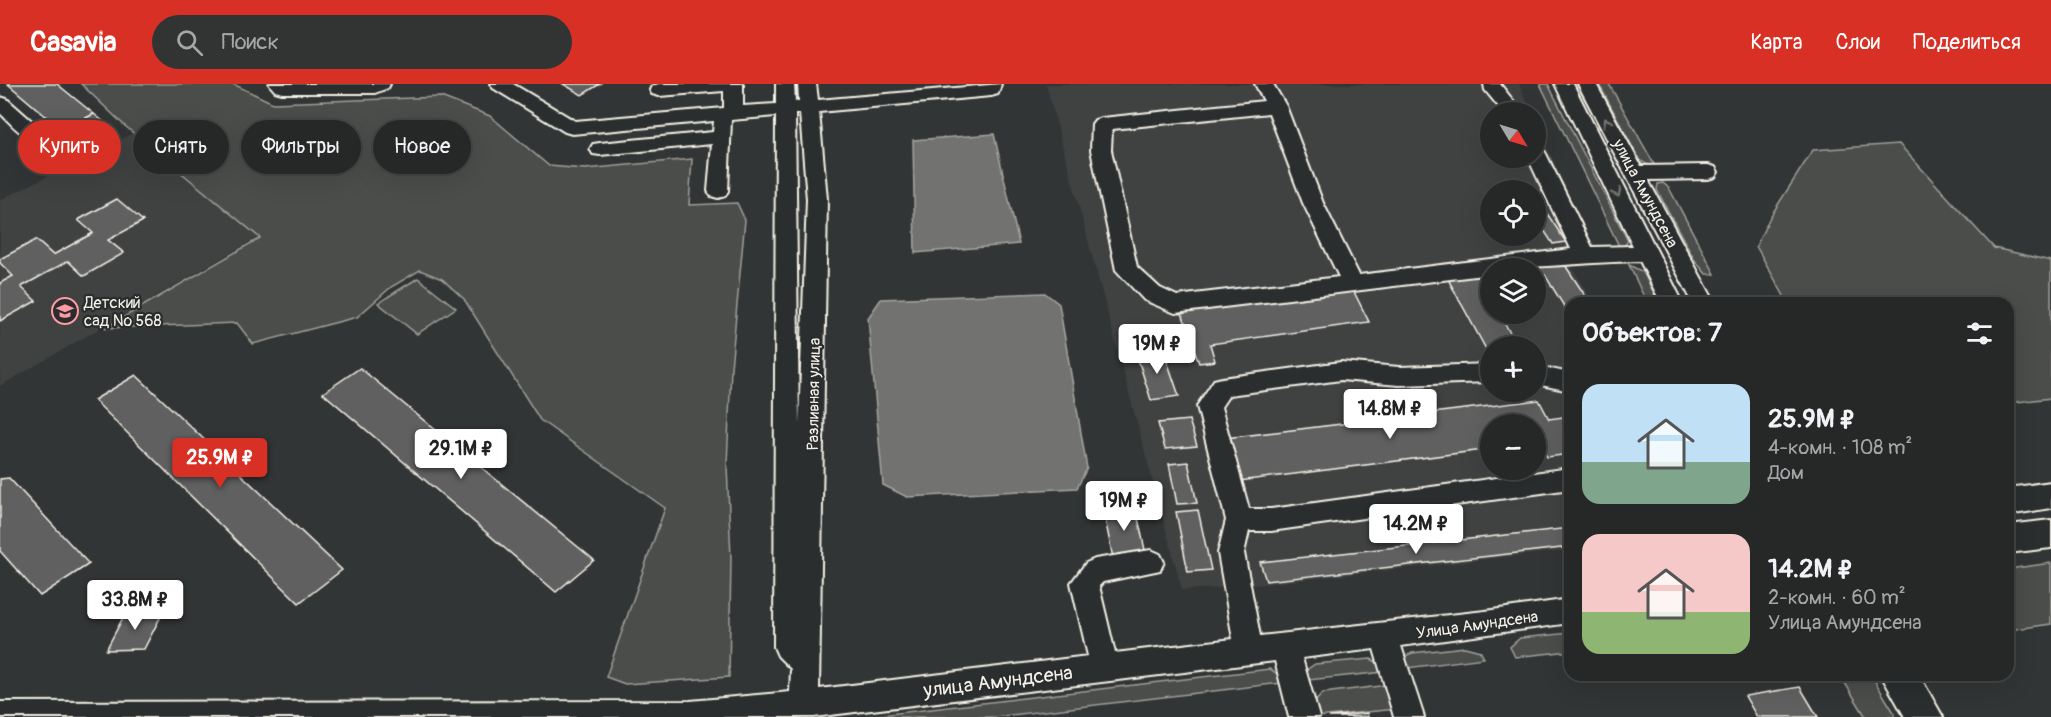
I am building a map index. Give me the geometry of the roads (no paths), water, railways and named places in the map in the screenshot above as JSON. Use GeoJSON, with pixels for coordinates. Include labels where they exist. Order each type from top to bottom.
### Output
{"type":"FeatureCollection","features":[{"type":"Feature","properties":{"kind":"main road"},"geometry":{"type":"LineString","coordinates":[[2014,501],[2051,495]]}},
{"type":"Feature","properties":{"kind":"main road"},"geometry":{"type":"LineString","coordinates":[[2014,538],[2051,534]]}},
{"type":"Feature","properties":{"kind":"main road"},"geometry":{"type":"LineString","coordinates":[[1903,681],[1925,717]]}},
{"type":"Feature","properties":{"kind":"street"},"geometry":{"type":"LineString","coordinates":[[278,84],[282,87],[375,87],[381,84]]}},
{"type":"Feature","properties":{"kind":"street"},"geometry":{"type":"LineString","coordinates":[[500,84],[572,128],[728,113],[784,96],[991,90],[993,84]]}},
{"type":"Feature","properties":{"kind":"street"},"geometry":{"type":"LineString","coordinates":[[530,84],[595,126]]}},
{"type":"Feature","properties":{"kind":"street"},"geometry":{"type":"LineString","coordinates":[[659,90],[734,84],[722,137],[718,191]]}},
{"type":"Feature","properties":{"kind":"street"},"geometry":{"type":"LineString","coordinates":[[1264,84],[1276,106],[1313,203],[1353,284]]}},
{"type":"Feature","properties":{"kind":"street","name":"улица Амундсена"},"geometry":{"type":"LineString","coordinates":[[1564,84],[1669,297]]}},
{"type":"Feature","properties":{"kind":"street","name":"улица Амундсена"},"geometry":{"type":"LineString","coordinates":[[1587,84],[1701,297]]}},
{"type":"Feature","properties":{"kind":"street"},"geometry":{"type":"LineString","coordinates":[[1492,86],[1505,102]]}},
{"type":"Feature","properties":{"kind":"street","name":"Разливная улица"},"geometry":{"type":"LineString","coordinates":[[804,705],[817,199],[808,94]]}},
{"type":"Feature","properties":{"kind":"street"},"geometry":{"type":"LineString","coordinates":[[784,96],[788,647],[806,665]]}},
{"type":"Feature","properties":{"kind":"street"},"geometry":{"type":"LineString","coordinates":[[0,103],[19,120]]}},
{"type":"Feature","properties":{"kind":"street"},"geometry":{"type":"LineString","coordinates":[[1276,106],[1102,124],[1101,150],[1127,270],[1152,294],[1175,306],[1585,255],[1647,253]]}},
{"type":"Feature","properties":{"kind":"street"},"geometry":{"type":"LineString","coordinates":[[600,149],[722,137]]}},
{"type":"Feature","properties":{"kind":"street"},"geometry":{"type":"LineString","coordinates":[[1543,168],[1585,255]]}},
{"type":"Feature","properties":{"kind":"street"},"geometry":{"type":"LineString","coordinates":[[1635,173],[1708,172]]}},
{"type":"Feature","properties":{"kind":"street"},"geometry":{"type":"LineString","coordinates":[[1249,651],[1232,553],[1239,520],[1209,406],[1222,387],[1341,371],[1399,376],[1480,373]]}},
{"type":"Feature","properties":{"kind":"street"},"geometry":{"type":"LineString","coordinates":[[1546,377],[1564,381]]}},
{"type":"Feature","properties":{"kind":"street"},"geometry":{"type":"LineString","coordinates":[[1239,520],[1271,520],[1564,479]]}},
{"type":"Feature","properties":{"kind":"street"},"geometry":{"type":"LineString","coordinates":[[1106,667],[1095,633],[1085,583],[1095,571],[1151,562]]}},
{"type":"Feature","properties":{"kind":"street","name":"Улица Амундсена"},"geometry":{"type":"LineString","coordinates":[[1384,636],[1497,623],[1564,612]]}},
{"type":"Feature","properties":{"kind":"street"},"geometry":{"type":"LineString","coordinates":[[1384,636],[1409,717]]}},
{"type":"Feature","properties":{"kind":"street","name":"улица Амундсена"},"geometry":{"type":"LineString","coordinates":[[0,716],[690,715],[804,705],[1106,667],[1384,636]]}},
{"type":"Feature","properties":{"kind":"street"},"geometry":{"type":"LineString","coordinates":[[1285,647],[1304,717]]}},
{"type":"Feature","properties":{"kind":"place","name":"Детский сад № 568"},"geometry":{"type":"Point","coordinates":[65,311]}}]}
